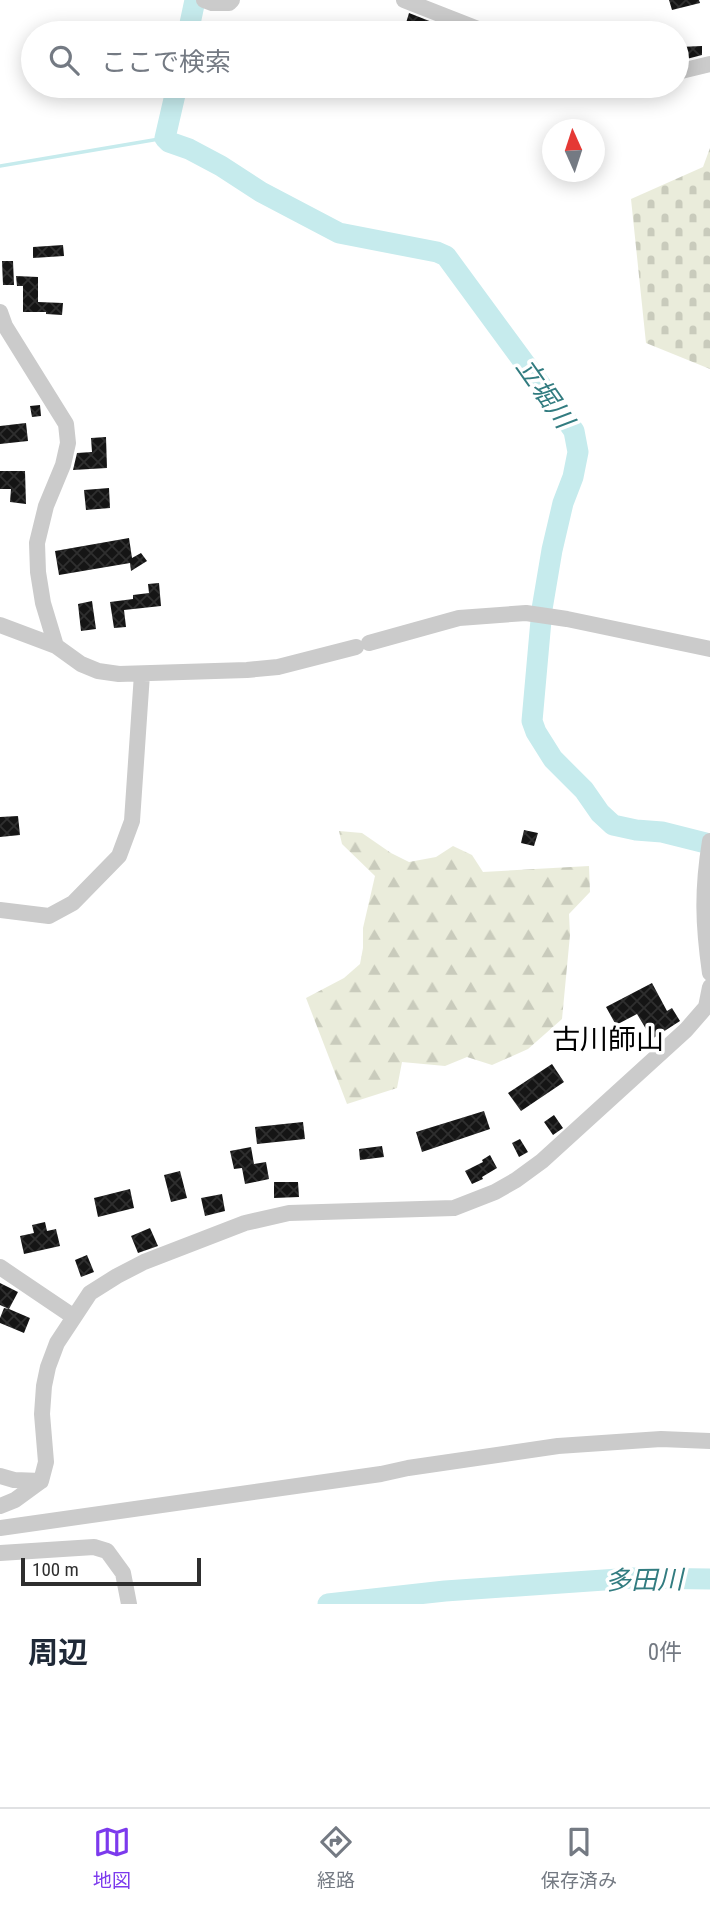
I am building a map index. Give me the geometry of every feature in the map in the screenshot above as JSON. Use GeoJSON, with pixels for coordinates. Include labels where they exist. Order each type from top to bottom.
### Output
{"type":"FeatureCollection","features":[{"type":"Feature","properties":{"kind":"street"},"geometry":{"type":"LineString","coordinates":[[204,0],[212,4],[229,3],[232,0]]}},
{"type":"Feature","properties":{"kind":"street"},"geometry":{"type":"LineString","coordinates":[[404,0],[429,5],[463,21]]}},
{"type":"Feature","properties":{"kind":"street"},"geometry":{"type":"LineString","coordinates":[[689,69],[710,64]]}},
{"type":"Feature","properties":{"kind":"street"},"geometry":{"type":"LineString","coordinates":[[0,312],[5,326],[66,424],[68,443],[63,465],[46,506],[37,543],[43,603],[56,646]]}},
{"type":"Feature","properties":{"kind":"street"},"geometry":{"type":"LineString","coordinates":[[0,625],[56,646],[81,664],[98,671],[119,674],[278,667],[459,618],[526,613],[710,649]]}},
{"type":"Feature","properties":{"kind":"street"},"geometry":{"type":"LineString","coordinates":[[0,910],[49,916],[73,903],[119,856],[132,821],[142,674]]}},
{"type":"Feature","properties":{"kind":"street"},"geometry":{"type":"LineString","coordinates":[[710,841],[703,900],[710,973]]}},
{"type":"Feature","properties":{"kind":"street"},"geometry":{"type":"LineString","coordinates":[[0,1506],[15,1500],[41,1481],[46,1462],[42,1414],[48,1367],[57,1343],[90,1293],[144,1262],[245,1223],[289,1213],[454,1208],[495,1192],[541,1161],[686,1030],[706,1007],[710,987]]}},
{"type":"Feature","properties":{"kind":"street"},"geometry":{"type":"LineString","coordinates":[[0,1267],[74,1317]]}},
{"type":"Feature","properties":{"kind":"street"},"geometry":{"type":"LineString","coordinates":[[0,1528],[558,1446],[661,1439],[710,1441]]}},
{"type":"Feature","properties":{"kind":"street"},"geometry":{"type":"LineString","coordinates":[[0,1476],[41,1481]]}},
{"type":"Feature","properties":{"kind":"street"},"geometry":{"type":"LineString","coordinates":[[0,1553],[94,1547],[107,1551],[123,1573],[129,1604]]}},
{"type":"Feature","properties":{"kind":"green space"},"geometry":{"type":"Polygon","coordinates":[[[710,148],[710,369],[646,343],[631,199],[703,167],[710,148]]]}},
{"type":"Feature","properties":{"kind":"green space"},"geometry":{"type":"Polygon","coordinates":[[[339,831],[362,833],[409,862],[436,857],[453,846],[472,855],[483,872],[589,866],[590,892],[569,914],[570,935],[562,1019],[528,1049],[492,1065],[467,1057],[445,1066],[402,1062],[397,1088],[347,1104],[306,998],[344,978],[360,964],[363,928],[375,876],[342,844],[339,831]]]}},
{"type":"Feature","properties":{"kind":"building"},"geometry":{"type":"Polygon","coordinates":[[[669,0],[699,0],[700,3],[672,10],[669,0]]]}},
{"type":"Feature","properties":{"kind":"building"},"geometry":{"type":"Polygon","coordinates":[[[409,13],[429,21],[407,21],[409,13]]]}},
{"type":"Feature","properties":{"kind":"building"},"geometry":{"type":"Polygon","coordinates":[[[702,46],[702,55],[689,58],[689,47],[702,46]]]}},
{"type":"Feature","properties":{"kind":"building"},"geometry":{"type":"Polygon","coordinates":[[[63,245],[64,256],[33,258],[33,247],[63,245]]]}},
{"type":"Feature","properties":{"kind":"building"},"geometry":{"type":"Polygon","coordinates":[[[2,261],[13,261],[14,285],[3,285],[2,261]]]}},
{"type":"Feature","properties":{"kind":"building"},"geometry":{"type":"Polygon","coordinates":[[[16,276],[38,277],[38,302],[63,303],[62,315],[23,312],[23,286],[17,286],[16,276]]]}},
{"type":"Feature","properties":{"kind":"building"},"geometry":{"type":"Polygon","coordinates":[[[40,405],[41,416],[32,417],[30,406],[40,405]]]}},
{"type":"Feature","properties":{"kind":"building"},"geometry":{"type":"Polygon","coordinates":[[[26,423],[28,441],[0,444],[0,426],[26,423]]]}},
{"type":"Feature","properties":{"kind":"building"},"geometry":{"type":"Polygon","coordinates":[[[106,437],[107,468],[73,470],[77,453],[92,452],[91,438],[106,437]]]}},
{"type":"Feature","properties":{"kind":"building"},"geometry":{"type":"Polygon","coordinates":[[[0,471],[25,471],[26,504],[10,502],[11,489],[0,489],[0,471]]]}},
{"type":"Feature","properties":{"kind":"building"},"geometry":{"type":"Polygon","coordinates":[[[109,488],[110,508],[86,510],[84,490],[109,488]]]}},
{"type":"Feature","properties":{"kind":"building"},"geometry":{"type":"Polygon","coordinates":[[[129,538],[132,558],[141,553],[147,561],[131,571],[130,563],[59,575],[55,551],[129,538]]]}},
{"type":"Feature","properties":{"kind":"building"},"geometry":{"type":"Polygon","coordinates":[[[159,583],[161,606],[124,610],[126,627],[114,628],[110,602],[133,599],[133,595],[149,593],[148,584],[159,583]]]}},
{"type":"Feature","properties":{"kind":"building"},"geometry":{"type":"Polygon","coordinates":[[[92,601],[96,629],[81,631],[78,604],[92,601]]]}},
{"type":"Feature","properties":{"kind":"building"},"geometry":{"type":"Polygon","coordinates":[[[18,816],[20,835],[0,837],[0,817],[18,816]]]}},
{"type":"Feature","properties":{"kind":"building"},"geometry":{"type":"Polygon","coordinates":[[[524,830],[538,833],[534,846],[521,843],[524,830]]]}},
{"type":"Feature","properties":{"kind":"building"},"geometry":{"type":"Polygon","coordinates":[[[652,983],[667,1011],[672,1008],[680,1021],[652,1039],[637,1014],[616,1025],[606,1007],[652,983]]]}},
{"type":"Feature","properties":{"kind":"building"},"geometry":{"type":"Polygon","coordinates":[[[552,1064],[564,1082],[521,1111],[508,1093],[552,1064]]]}},
{"type":"Feature","properties":{"kind":"building"},"geometry":{"type":"Polygon","coordinates":[[[484,1111],[490,1129],[422,1152],[416,1132],[484,1111]]]}},
{"type":"Feature","properties":{"kind":"building"},"geometry":{"type":"Polygon","coordinates":[[[554,1115],[563,1128],[553,1135],[544,1122],[554,1115]]]}},
{"type":"Feature","properties":{"kind":"building"},"geometry":{"type":"Polygon","coordinates":[[[303,1122],[305,1139],[257,1144],[255,1127],[303,1122]]]}},
{"type":"Feature","properties":{"kind":"building"},"geometry":{"type":"Polygon","coordinates":[[[520,1139],[528,1152],[519,1157],[512,1143],[520,1139]]]}},
{"type":"Feature","properties":{"kind":"building"},"geometry":{"type":"Polygon","coordinates":[[[382,1146],[384,1157],[360,1160],[359,1149],[382,1146]]]}},
{"type":"Feature","properties":{"kind":"building"},"geometry":{"type":"Polygon","coordinates":[[[251,1147],[254,1164],[266,1162],[269,1179],[245,1184],[242,1168],[234,1169],[230,1151],[251,1147]]]}},
{"type":"Feature","properties":{"kind":"building"},"geometry":{"type":"Polygon","coordinates":[[[490,1155],[497,1168],[472,1184],[465,1171],[483,1162],[482,1160],[490,1155]]]}},
{"type":"Feature","properties":{"kind":"building"},"geometry":{"type":"Polygon","coordinates":[[[180,1171],[187,1198],[171,1202],[164,1175],[180,1171]]]}},
{"type":"Feature","properties":{"kind":"building"},"geometry":{"type":"Polygon","coordinates":[[[274,1182],[298,1182],[299,1197],[274,1198],[274,1182]]]}},
{"type":"Feature","properties":{"kind":"building"},"geometry":{"type":"Polygon","coordinates":[[[130,1189],[134,1208],[98,1217],[94,1198],[130,1189]]]}},
{"type":"Feature","properties":{"kind":"building"},"geometry":{"type":"Polygon","coordinates":[[[222,1194],[225,1211],[205,1216],[201,1198],[222,1194]]]}},
{"type":"Feature","properties":{"kind":"building"},"geometry":{"type":"Polygon","coordinates":[[[45,1222],[47,1231],[56,1229],[60,1246],[24,1254],[20,1236],[34,1233],[32,1225],[45,1222]]]}},
{"type":"Feature","properties":{"kind":"building"},"geometry":{"type":"Polygon","coordinates":[[[150,1228],[158,1246],[138,1253],[131,1236],[150,1228]]]}},
{"type":"Feature","properties":{"kind":"building"},"geometry":{"type":"Polygon","coordinates":[[[87,1255],[94,1272],[81,1277],[75,1260],[87,1255]]]}},
{"type":"Feature","properties":{"kind":"building"},"geometry":{"type":"Polygon","coordinates":[[[0,1283],[18,1292],[9,1309],[0,1305],[0,1283]]]}},
{"type":"Feature","properties":{"kind":"building"},"geometry":{"type":"Polygon","coordinates":[[[4,1308],[30,1318],[24,1333],[0,1323],[4,1308]]]}},
{"type":"Feature","properties":{"kind":"waterway","name":"立堀川"},"geometry":{"type":"LineString","coordinates":[[191,21],[195,0]]}},
{"type":"Feature","properties":{"kind":"waterway","name":"立堀川"},"geometry":{"type":"LineString","coordinates":[[174,98],[165,138],[169,142],[221,166],[261,192],[339,233],[446,256],[574,431],[578,452],[552,550],[542,609],[532,721],[553,759],[613,825],[662,832],[710,844]]}},
{"type":"Feature","properties":{"kind":"waterway"},"geometry":{"type":"LineString","coordinates":[[0,166],[165,138]]}},
{"type":"Feature","properties":{"kind":"waterway","name":"多田川"},"geometry":{"type":"LineString","coordinates":[[328,1604],[445,1591],[633,1578],[710,1579]]}},
{"type":"Feature","properties":{"kind":"district","name":"古川師山"},"geometry":{"type":"Point","coordinates":[608,1039]}}]}
